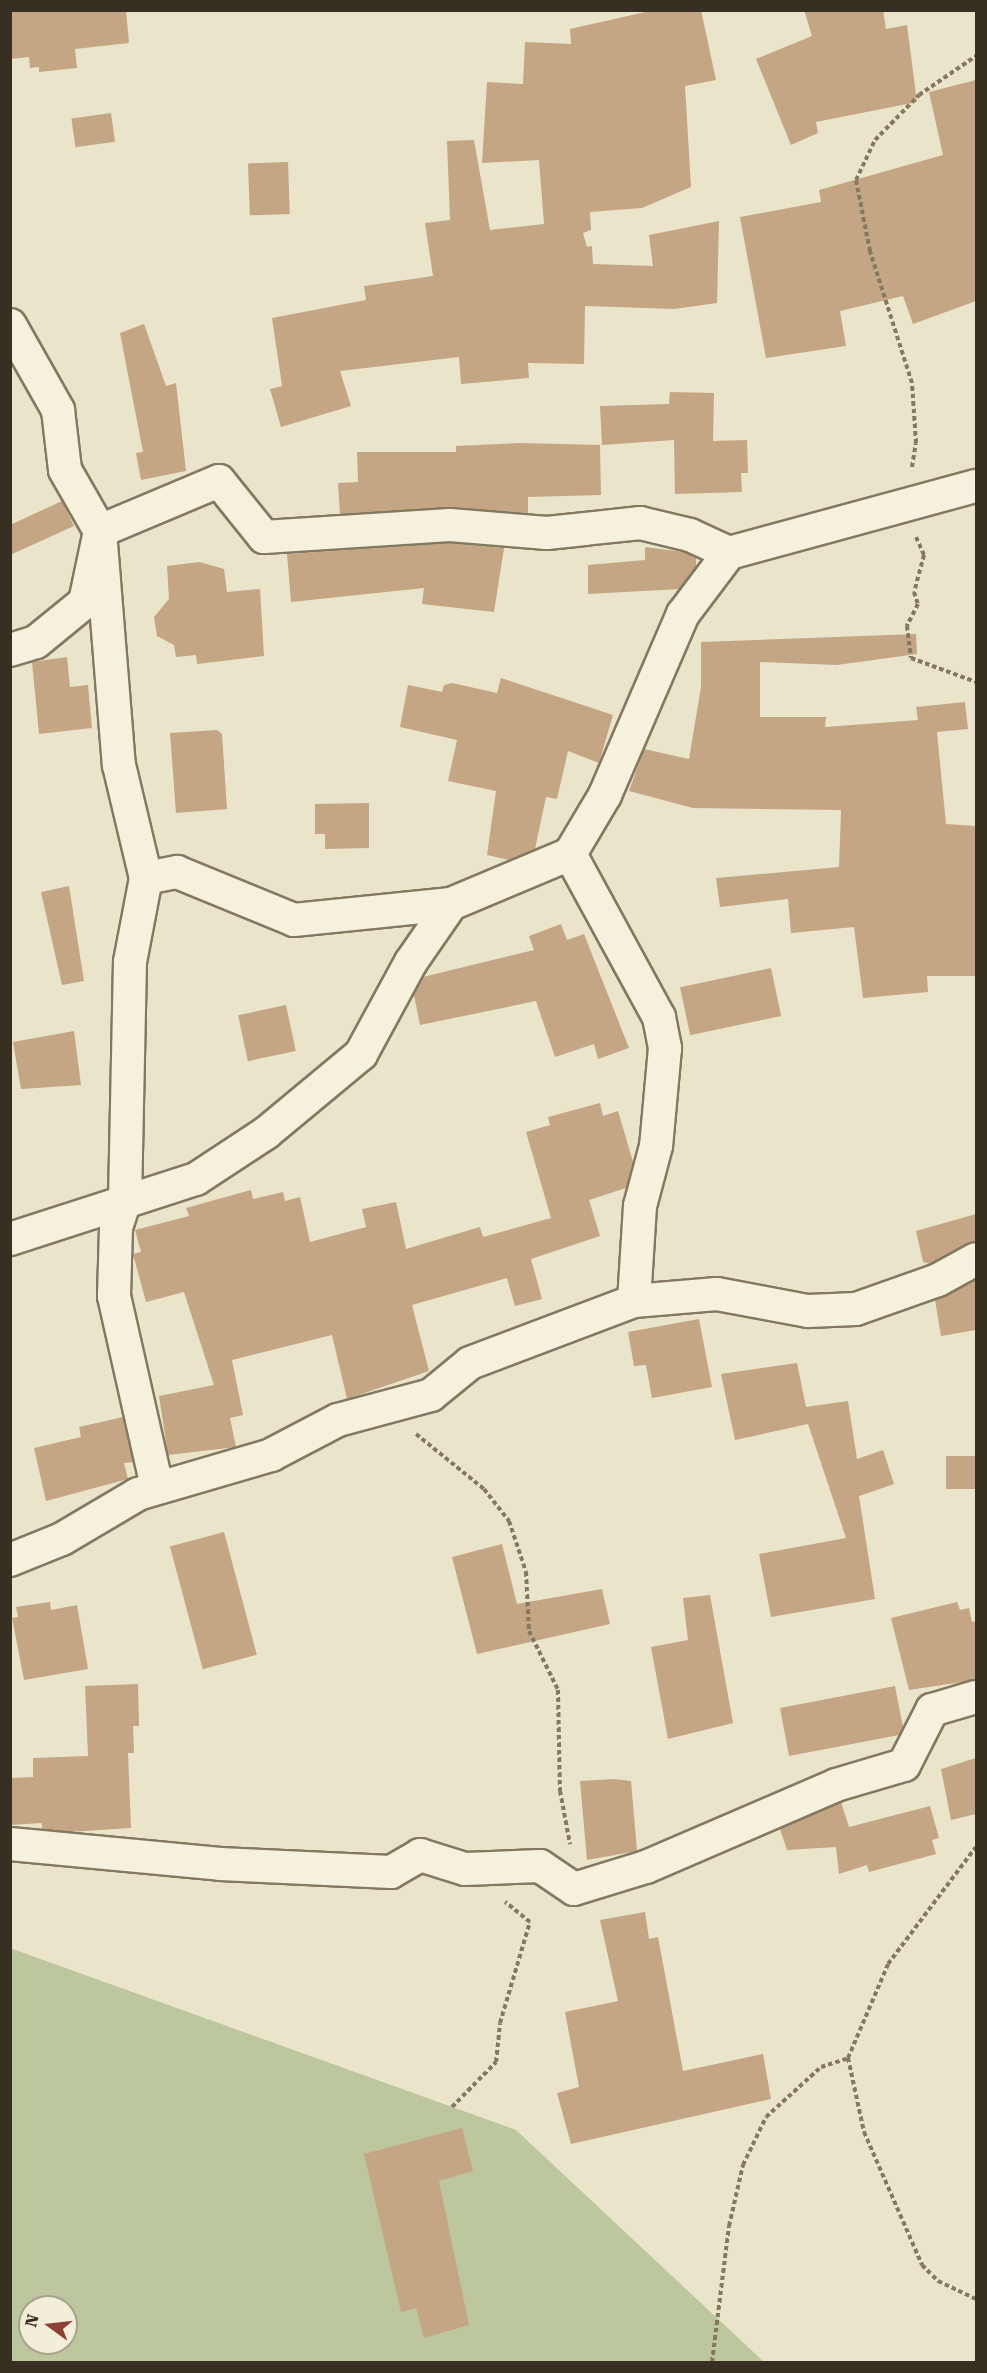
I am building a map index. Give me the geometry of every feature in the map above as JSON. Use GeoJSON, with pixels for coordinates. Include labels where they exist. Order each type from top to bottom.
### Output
{"type":"FeatureCollection","features":[{"type":"Feature","properties":{"kind":"street"},"geometry":{"type":"LineString","coordinates":[[10,325],[58,410],[65,470],[100,531],[119,765],[147,878],[130,963],[125,1200],[116,1228],[114,1296],[157,1487]]}},
{"type":"Feature","properties":{"kind":"street"},"geometry":{"type":"LineString","coordinates":[[100,531],[219,481],[264,537],[450,525],[547,533],[640,523],[690,535],[729,553]]}},
{"type":"Feature","properties":{"kind":"street"},"geometry":{"type":"LineString","coordinates":[[147,878],[177,872],[294,920],[452,904],[570,854],[606,795],[683,614],[729,553],[904,509],[976,486]]}},
{"type":"Feature","properties":{"kind":"street"},"geometry":{"type":"LineString","coordinates":[[10,650],[36,642],[85,602],[100,531]]}},
{"type":"Feature","properties":{"kind":"street"},"geometry":{"type":"LineString","coordinates":[[570,854],[659,1017],[664,1048],[656,1146],[640,1206],[634,1301]]}},
{"type":"Feature","properties":{"kind":"street"},"geometry":{"type":"LineString","coordinates":[[10,1239],[125,1200],[196,1179],[266,1133],[361,1054],[411,962],[452,904]]}},
{"type":"Feature","properties":{"kind":"street"},"geometry":{"type":"LineString","coordinates":[[10,1560],[157,1487],[271,1455],[367,1412],[430,1395],[470,1363],[634,1301],[717,1294],[808,1311],[856,1309],[938,1280],[976,1259]]}},
{"type":"Feature","properties":{"kind":"street"},"geometry":{"type":"LineString","coordinates":[[10,1844],[220,1864],[391,1872],[420,1855],[465,1869],[540,1866],[574,1889],[646,1867],[836,1785],[904,1765],[932,1710],[976,1697]]}},
{"type":"Feature","properties":{"kind":"path"},"geometry":{"type":"LineString","coordinates":[[976,56],[919,95],[875,140],[856,180],[870,251],[912,383],[916,443],[904,509],[924,555],[914,592],[918,604],[907,626],[911,658],[976,682]]}},
{"type":"Feature","properties":{"kind":"path"},"geometry":{"type":"LineString","coordinates":[[367,1412],[399,1421],[484,1489],[509,1521],[526,1572],[530,1631],[554,1676],[560,1702],[561,1791],[574,1889]]}},
{"type":"Feature","properties":{"kind":"path"},"geometry":{"type":"LineString","coordinates":[[976,1847],[888,1964],[848,2058],[864,2132],[922,2265],[938,2281],[976,2299]]}},
{"type":"Feature","properties":{"kind":"path"},"geometry":{"type":"LineString","coordinates":[[452,2107],[496,2062],[500,2023],[530,1923],[465,1869]]}},
{"type":"Feature","properties":{"kind":"path"},"geometry":{"type":"LineString","coordinates":[[712,2362],[721,2272],[743,2165],[766,2117],[796,2085],[821,2067],[848,2058]]}},
{"type":"Feature","properties":{"kind":"green space"},"geometry":{"type":"Polygon","coordinates":[[[10,1948],[516,2130],[764,2362],[11,2362],[10,1948]]]}},
{"type":"Feature","properties":{"kind":"building"},"geometry":{"type":"Polygon","coordinates":[[[10,10],[126,10],[129,43],[75,49],[77,68],[39,72],[39,67],[30,68],[29,57],[10,59],[10,10]]]}},
{"type":"Feature","properties":{"kind":"building"},"geometry":{"type":"Polygon","coordinates":[[[654,10],[701,10],[716,80],[685,86],[691,187],[642,208],[590,212],[591,230],[583,233],[587,247],[592,246],[593,264],[653,266],[649,235],[719,221],[717,303],[674,309],[585,306],[584,364],[528,363],[529,378],[461,384],[459,357],[340,371],[351,406],[281,427],[270,389],[282,386],[272,318],[366,300],[364,286],[433,276],[425,223],[450,220],[447,141],[474,140],[490,230],[544,224],[539,160],[482,163],[487,82],[523,84],[525,42],[571,44],[570,29],[654,10]]]}},
{"type":"Feature","properties":{"kind":"building"},"geometry":{"type":"Polygon","coordinates":[[[804,10],[883,10],[886,29],[907,25],[917,102],[816,122],[818,133],[791,145],[756,59],[812,36],[804,10]]]}},
{"type":"Feature","properties":{"kind":"building"},"geometry":{"type":"Polygon","coordinates":[[[976,80],[976,301],[913,324],[903,296],[840,311],[846,346],[766,358],[740,217],[821,202],[819,190],[943,155],[929,92],[976,80]]]}},
{"type":"Feature","properties":{"kind":"building"},"geometry":{"type":"Polygon","coordinates":[[[111,113],[115,142],[75,147],[71,119],[111,113]]]}},
{"type":"Feature","properties":{"kind":"building"},"geometry":{"type":"Polygon","coordinates":[[[288,162],[290,214],[250,215],[248,163],[288,162]]]}},
{"type":"Feature","properties":{"kind":"building"},"geometry":{"type":"Polygon","coordinates":[[[144,324],[166,386],[176,383],[186,471],[141,480],[136,453],[143,452],[120,333],[144,324]]]}},
{"type":"Feature","properties":{"kind":"building"},"geometry":{"type":"Polygon","coordinates":[[[670,392],[714,393],[713,441],[747,440],[748,473],[741,473],[742,492],[675,494],[674,440],[602,445],[600,406],[669,404],[670,392]]]}},
{"type":"Feature","properties":{"kind":"building"},"geometry":{"type":"Polygon","coordinates":[[[520,443],[600,445],[601,495],[528,497],[528,513],[449,507],[340,514],[338,483],[358,482],[357,452],[456,452],[456,446],[520,443]]]}},
{"type":"Feature","properties":{"kind":"building"},"geometry":{"type":"Polygon","coordinates":[[[62,501],[74,526],[10,555],[10,525],[62,501]]]}},
{"type":"Feature","properties":{"kind":"building"},"geometry":{"type":"Polygon","coordinates":[[[450,543],[504,548],[494,612],[422,604],[424,588],[291,602],[287,554],[450,543]]]}},
{"type":"Feature","properties":{"kind":"building"},"geometry":{"type":"Polygon","coordinates":[[[645,547],[684,552],[696,557],[696,567],[680,589],[588,594],[588,565],[645,560],[645,547]]]}},
{"type":"Feature","properties":{"kind":"building"},"geometry":{"type":"Polygon","coordinates":[[[200,562],[224,569],[227,592],[260,589],[264,656],[197,664],[196,655],[176,657],[174,645],[157,636],[154,617],[169,599],[167,566],[200,562]]]}},
{"type":"Feature","properties":{"kind":"building"},"geometry":{"type":"Polygon","coordinates":[[[916,634],[917,654],[837,665],[760,662],[760,717],[826,717],[825,727],[918,720],[916,707],[965,702],[968,729],[937,732],[946,824],[976,826],[976,976],[927,976],[928,992],[863,998],[854,927],[791,933],[788,899],[720,907],[716,878],[839,867],[841,810],[693,808],[629,791],[644,749],[689,759],[701,687],[701,642],[916,634]]]}},
{"type":"Feature","properties":{"kind":"building"},"geometry":{"type":"Polygon","coordinates":[[[67,657],[70,687],[88,685],[92,728],[39,734],[32,662],[67,657]]]}},
{"type":"Feature","properties":{"kind":"building"},"geometry":{"type":"Polygon","coordinates":[[[501,678],[613,715],[599,763],[568,751],[557,799],[546,797],[535,849],[509,860],[487,855],[496,791],[448,781],[457,740],[400,727],[408,685],[442,692],[444,685],[452,683],[497,693],[501,678]]]}},
{"type":"Feature","properties":{"kind":"building"},"geometry":{"type":"Polygon","coordinates":[[[217,730],[222,734],[227,809],[176,813],[170,733],[217,730]]]}},
{"type":"Feature","properties":{"kind":"building"},"geometry":{"type":"Polygon","coordinates":[[[369,803],[369,848],[325,849],[325,834],[315,834],[315,804],[369,803]]]}},
{"type":"Feature","properties":{"kind":"building"},"geometry":{"type":"Polygon","coordinates":[[[69,886],[84,981],[62,985],[41,892],[69,886]]]}},
{"type":"Feature","properties":{"kind":"building"},"geometry":{"type":"Polygon","coordinates":[[[561,924],[567,940],[584,934],[629,1048],[598,1059],[594,1044],[555,1057],[536,1001],[420,1025],[414,995],[423,977],[534,950],[529,936],[561,924]]]}},
{"type":"Feature","properties":{"kind":"building"},"geometry":{"type":"Polygon","coordinates":[[[771,968],[781,1016],[690,1035],[680,987],[771,968]]]}},
{"type":"Feature","properties":{"kind":"building"},"geometry":{"type":"Polygon","coordinates":[[[286,1005],[296,1051],[248,1061],[238,1015],[286,1005]]]}},
{"type":"Feature","properties":{"kind":"building"},"geometry":{"type":"Polygon","coordinates":[[[74,1031],[81,1085],[21,1089],[13,1042],[74,1031]]]}},
{"type":"Feature","properties":{"kind":"building"},"geometry":{"type":"Polygon","coordinates":[[[600,1103],[603,1116],[618,1111],[633,1162],[626,1188],[589,1200],[600,1236],[531,1259],[542,1299],[515,1306],[507,1278],[412,1305],[429,1371],[347,1399],[332,1335],[232,1360],[243,1415],[230,1418],[236,1447],[168,1455],[159,1396],[214,1385],[184,1292],[146,1302],[133,1254],[141,1252],[135,1230],[189,1216],[186,1208],[251,1190],[253,1199],[283,1192],[285,1201],[300,1197],[310,1242],[366,1227],[362,1209],[396,1202],[406,1249],[480,1227],[483,1237],[551,1218],[526,1132],[550,1125],[548,1117],[600,1103]]]}},
{"type":"Feature","properties":{"kind":"building"},"geometry":{"type":"Polygon","coordinates":[[[976,1214],[976,1241],[931,1264],[923,1262],[916,1231],[976,1214]]]}},
{"type":"Feature","properties":{"kind":"building"},"geometry":{"type":"Polygon","coordinates":[[[976,1279],[976,1330],[941,1336],[935,1300],[976,1279]]]}},
{"type":"Feature","properties":{"kind":"building"},"geometry":{"type":"Polygon","coordinates":[[[699,1319],[712,1387],[652,1398],[646,1365],[634,1366],[628,1332],[699,1319]]]}},
{"type":"Feature","properties":{"kind":"building"},"geometry":{"type":"Polygon","coordinates":[[[797,1363],[806,1407],[848,1401],[857,1459],[883,1450],[894,1484],[859,1496],[875,1599],[771,1617],[759,1554],[846,1538],[808,1424],[735,1440],[721,1374],[797,1363]]]}},
{"type":"Feature","properties":{"kind":"building"},"geometry":{"type":"Polygon","coordinates":[[[123,1417],[133,1462],[124,1463],[128,1479],[46,1501],[34,1448],[81,1437],[79,1427],[123,1417]]]}},
{"type":"Feature","properties":{"kind":"building"},"geometry":{"type":"Polygon","coordinates":[[[946,1456],[976,1456],[976,1489],[946,1489],[946,1456]]]}},
{"type":"Feature","properties":{"kind":"building"},"geometry":{"type":"Polygon","coordinates":[[[224,1532],[257,1655],[203,1669],[170,1546],[224,1532]]]}},
{"type":"Feature","properties":{"kind":"building"},"geometry":{"type":"Polygon","coordinates":[[[502,1544],[517,1604],[602,1589],[610,1624],[477,1654],[452,1557],[502,1544]]]}},
{"type":"Feature","properties":{"kind":"building"},"geometry":{"type":"Polygon","coordinates":[[[710,1595],[733,1723],[668,1739],[651,1647],[688,1640],[683,1598],[710,1595]]]}},
{"type":"Feature","properties":{"kind":"building"},"geometry":{"type":"Polygon","coordinates":[[[50,1602],[51,1610],[77,1605],[88,1669],[24,1680],[12,1618],[18,1617],[16,1607],[50,1602]]]}},
{"type":"Feature","properties":{"kind":"building"},"geometry":{"type":"Polygon","coordinates":[[[957,1602],[960,1610],[969,1608],[972,1622],[976,1621],[976,1680],[909,1690],[891,1618],[957,1602]]]}},
{"type":"Feature","properties":{"kind":"building"},"geometry":{"type":"Polygon","coordinates":[[[138,1684],[139,1726],[133,1726],[134,1753],[128,1753],[131,1828],[69,1832],[42,1829],[42,1823],[10,1825],[10,1778],[33,1777],[33,1758],[88,1756],[85,1686],[138,1684]]]}},
{"type":"Feature","properties":{"kind":"building"},"geometry":{"type":"Polygon","coordinates":[[[895,1686],[903,1727],[899,1735],[789,1756],[780,1708],[895,1686]]]}},
{"type":"Feature","properties":{"kind":"building"},"geometry":{"type":"Polygon","coordinates":[[[976,1758],[976,1814],[951,1820],[941,1769],[976,1758]]]}},
{"type":"Feature","properties":{"kind":"building"},"geometry":{"type":"Polygon","coordinates":[[[614,1779],[631,1781],[637,1851],[587,1860],[580,1781],[614,1779]]]}},
{"type":"Feature","properties":{"kind":"building"},"geometry":{"type":"Polygon","coordinates":[[[841,1802],[849,1827],[930,1806],[939,1838],[932,1840],[936,1854],[869,1872],[867,1865],[839,1874],[836,1847],[787,1850],[780,1829],[841,1802]]]}},
{"type":"Feature","properties":{"kind":"building"},"geometry":{"type":"Polygon","coordinates":[[[645,1912],[649,1939],[658,1937],[683,2071],[763,2054],[771,2099],[571,2144],[557,2093],[579,2087],[565,2012],[618,2001],[600,1920],[645,1912]]]}},
{"type":"Feature","properties":{"kind":"building"},"geometry":{"type":"Polygon","coordinates":[[[462,2128],[473,2171],[439,2181],[469,2325],[424,2338],[416,2308],[401,2312],[364,2154],[462,2128]]]}}]}
